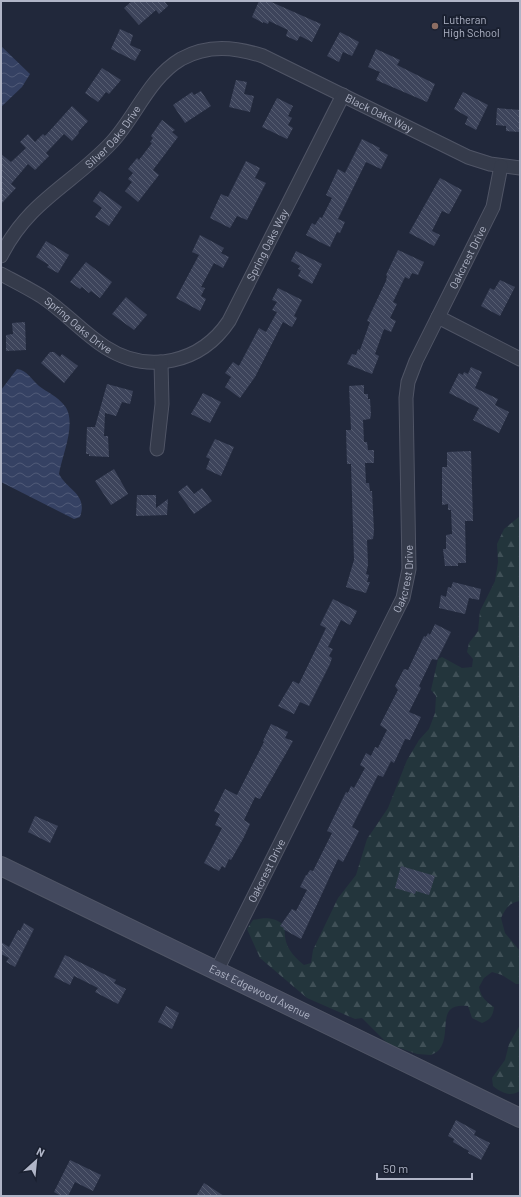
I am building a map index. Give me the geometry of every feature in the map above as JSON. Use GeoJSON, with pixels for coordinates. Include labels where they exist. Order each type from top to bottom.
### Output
{"type":"FeatureCollection","features":[{"type":"Feature","properties":{"kind":"main road","name":"East Edgewood Avenue"},"geometry":{"type":"LineString","coordinates":[[1,866],[520,1118]]}},
{"type":"Feature","properties":{"kind":"street","name":"Silver Oaks Drive"},"geometry":{"type":"LineString","coordinates":[[1,256],[13,235],[36,207],[99,155],[113,141],[169,67],[186,57],[210,49],[228,48],[240,50]]}},
{"type":"Feature","properties":{"kind":"street","name":"Black Oaks Way"},"geometry":{"type":"LineString","coordinates":[[240,50],[263,56],[468,157],[501,166],[520,168]]}},
{"type":"Feature","properties":{"kind":"street","name":"Spring Oaks Way"},"geometry":{"type":"LineString","coordinates":[[161,362],[184,358],[200,350],[214,340],[226,326],[343,95]]}},
{"type":"Feature","properties":{"kind":"street","name":"Oakcrest Drive"},"geometry":{"type":"LineString","coordinates":[[217,970],[405,594],[409,569],[407,390],[414,366],[493,207],[501,166]]}},
{"type":"Feature","properties":{"kind":"street","name":"Spring Oaks Drive"},"geometry":{"type":"LineString","coordinates":[[1,274],[42,297],[105,347],[126,358],[149,362],[161,362]]}},
{"type":"Feature","properties":{"kind":"street"},"geometry":{"type":"LineString","coordinates":[[438,317],[520,359]]}},
{"type":"Feature","properties":{"kind":"street"},"geometry":{"type":"LineString","coordinates":[[157,449],[162,404],[161,362]]}},
{"type":"Feature","properties":{"kind":"green space"},"geometry":{"type":"Polygon","coordinates":[[[520,516],[520,901],[510,905],[501,918],[505,933],[520,951],[520,984],[516,984],[502,975],[492,972],[484,978],[479,987],[484,999],[494,1007],[493,1013],[489,1019],[482,1023],[472,1018],[468,1006],[458,1006],[451,1009],[446,1020],[443,1043],[439,1050],[431,1055],[417,1054],[388,1044],[362,1018],[355,1019],[307,998],[260,958],[247,929],[253,920],[266,918],[278,921],[285,926],[286,943],[291,952],[304,965],[311,963],[313,950],[338,898],[356,875],[367,839],[388,808],[407,760],[419,740],[429,729],[435,713],[436,696],[431,690],[438,659],[442,657],[462,668],[472,667],[473,659],[467,652],[469,643],[478,631],[480,611],[495,581],[498,562],[497,544],[504,529],[520,516]]]}},
{"type":"Feature","properties":{"kind":"green space"},"geometry":{"type":"Polygon","coordinates":[[[520,1025],[520,1091],[509,1094],[500,1091],[493,1086],[492,1078],[505,1060],[509,1044],[520,1025]]]}},
{"type":"Feature","properties":{"kind":"water"},"geometry":{"type":"Polygon","coordinates":[[[1,46],[30,74],[22,87],[1,107],[1,46]]]}},
{"type":"Feature","properties":{"kind":"water"},"geometry":{"type":"Polygon","coordinates":[[[17,369],[27,373],[39,386],[59,400],[68,412],[70,420],[68,438],[59,474],[79,498],[82,509],[80,517],[74,519],[1,482],[1,390],[17,369]]]}},
{"type":"Feature","properties":{"kind":"building"},"geometry":{"type":"Polygon","coordinates":[[[132,1],[166,1],[165,2],[168,6],[159,14],[156,10],[139,25],[124,8],[132,1]]]}},
{"type":"Feature","properties":{"kind":"building"},"geometry":{"type":"Polygon","coordinates":[[[259,1],[269,1],[321,24],[312,42],[300,36],[297,41],[286,36],[288,30],[269,21],[268,24],[263,23],[252,17],[259,1]]]}},
{"type":"Feature","properties":{"kind":"building"},"geometry":{"type":"Polygon","coordinates":[[[120,29],[133,35],[130,45],[141,50],[135,61],[111,49],[120,29]]]}},
{"type":"Feature","properties":{"kind":"building"},"geometry":{"type":"Polygon","coordinates":[[[340,32],[359,42],[352,56],[343,52],[339,62],[327,56],[340,32]]]}},
{"type":"Feature","properties":{"kind":"building"},"geometry":{"type":"Polygon","coordinates":[[[376,49],[400,60],[397,65],[435,84],[427,102],[376,80],[380,72],[368,67],[376,49]]]}},
{"type":"Feature","properties":{"kind":"building"},"geometry":{"type":"Polygon","coordinates":[[[102,68],[121,80],[109,94],[106,92],[98,102],[85,93],[102,68]]]}},
{"type":"Feature","properties":{"kind":"building"},"geometry":{"type":"Polygon","coordinates":[[[236,80],[247,82],[244,94],[254,96],[250,112],[229,107],[236,80]]]}},
{"type":"Feature","properties":{"kind":"building"},"geometry":{"type":"Polygon","coordinates":[[[201,91],[211,106],[185,123],[173,105],[192,92],[194,95],[201,91]]]}},
{"type":"Feature","properties":{"kind":"building"},"geometry":{"type":"Polygon","coordinates":[[[463,92],[488,105],[476,130],[465,124],[468,117],[454,109],[463,92]]]}},
{"type":"Feature","properties":{"kind":"building"},"geometry":{"type":"Polygon","coordinates":[[[277,98],[293,106],[288,116],[292,118],[288,125],[293,128],[287,139],[262,127],[277,98]]]}},
{"type":"Feature","properties":{"kind":"building"},"geometry":{"type":"Polygon","coordinates":[[[72,106],[88,121],[72,141],[64,134],[46,153],[49,156],[35,170],[28,164],[11,184],[16,188],[1,204],[1,154],[11,162],[26,148],[20,142],[28,134],[35,142],[43,134],[45,136],[72,106]]]}},
{"type":"Feature","properties":{"kind":"building"},"geometry":{"type":"Polygon","coordinates":[[[497,108],[520,110],[520,132],[506,131],[506,126],[496,125],[497,108]]]}},
{"type":"Feature","properties":{"kind":"building"},"geometry":{"type":"Polygon","coordinates":[[[162,120],[175,130],[172,132],[178,137],[153,170],[159,175],[138,202],[125,191],[132,182],[128,179],[133,173],[128,169],[137,158],[139,160],[152,143],[150,142],[153,138],[151,136],[162,120]]]}},
{"type":"Feature","properties":{"kind":"building"},"geometry":{"type":"Polygon","coordinates":[[[362,139],[380,148],[379,150],[388,155],[381,169],[366,162],[338,219],[345,222],[340,233],[337,232],[330,247],[306,235],[312,223],[315,225],[320,217],[322,218],[332,198],[326,195],[338,169],[345,173],[362,139]]]}},
{"type":"Feature","properties":{"kind":"building"},"geometry":{"type":"Polygon","coordinates":[[[246,161],[260,168],[255,178],[266,183],[247,220],[237,216],[230,228],[210,218],[221,194],[228,197],[246,161]]]}},
{"type":"Feature","properties":{"kind":"building"},"geometry":{"type":"Polygon","coordinates":[[[440,178],[462,190],[449,214],[442,211],[432,231],[440,235],[434,246],[409,233],[440,178]]]}},
{"type":"Feature","properties":{"kind":"building"},"geometry":{"type":"Polygon","coordinates":[[[100,191],[122,207],[109,226],[95,217],[102,208],[93,201],[100,191]]]}},
{"type":"Feature","properties":{"kind":"building"},"geometry":{"type":"Polygon","coordinates":[[[200,235],[224,248],[221,253],[229,257],[223,268],[214,263],[201,287],[205,288],[201,296],[206,299],[200,311],[176,298],[199,255],[192,252],[200,235]]]}},
{"type":"Feature","properties":{"kind":"building"},"geometry":{"type":"Polygon","coordinates":[[[46,241],[69,255],[58,273],[47,267],[49,265],[36,257],[46,241]]]}},
{"type":"Feature","properties":{"kind":"building"},"geometry":{"type":"Polygon","coordinates":[[[398,250],[424,262],[418,275],[412,273],[409,279],[405,277],[393,302],[397,304],[390,318],[396,321],[391,332],[384,329],[375,354],[379,356],[372,374],[347,364],[352,354],[356,355],[358,349],[360,350],[370,322],[367,321],[386,281],[386,275],[398,250]]]}},
{"type":"Feature","properties":{"kind":"building"},"geometry":{"type":"Polygon","coordinates":[[[296,251],[322,264],[312,284],[298,276],[301,270],[298,269],[300,266],[291,261],[296,251]]]}},
{"type":"Feature","properties":{"kind":"building"},"geometry":{"type":"Polygon","coordinates":[[[86,262],[112,282],[100,298],[91,291],[89,293],[82,287],[80,289],[70,282],[86,262]]]}},
{"type":"Feature","properties":{"kind":"building"},"geometry":{"type":"Polygon","coordinates":[[[500,280],[515,287],[500,316],[481,306],[490,288],[494,290],[500,280]]]}},
{"type":"Feature","properties":{"kind":"building"},"geometry":{"type":"Polygon","coordinates":[[[278,288],[302,300],[294,316],[297,318],[292,327],[283,322],[255,377],[240,398],[225,387],[231,377],[225,373],[233,362],[239,366],[259,328],[266,332],[277,312],[272,310],[277,302],[272,300],[278,288]]]}},
{"type":"Feature","properties":{"kind":"building"},"geometry":{"type":"Polygon","coordinates":[[[126,297],[147,315],[134,330],[112,314],[126,297]]]}},
{"type":"Feature","properties":{"kind":"building"},"geometry":{"type":"Polygon","coordinates":[[[25,322],[26,350],[6,351],[6,335],[13,334],[12,323],[25,322]]]}},
{"type":"Feature","properties":{"kind":"building"},"geometry":{"type":"Polygon","coordinates":[[[50,352],[54,352],[60,357],[62,354],[78,366],[64,383],[41,363],[50,352]]]}},
{"type":"Feature","properties":{"kind":"building"},"geometry":{"type":"Polygon","coordinates":[[[471,367],[482,372],[475,388],[498,399],[495,405],[509,412],[499,433],[473,420],[479,408],[449,393],[459,373],[463,375],[464,372],[468,374],[471,367]]]}},
{"type":"Feature","properties":{"kind":"building"},"geometry":{"type":"Polygon","coordinates":[[[107,384],[133,391],[130,404],[122,402],[116,416],[105,413],[104,436],[108,436],[109,457],[89,456],[89,454],[86,454],[87,427],[95,427],[107,384]]]}},
{"type":"Feature","properties":{"kind":"building"},"geometry":{"type":"Polygon","coordinates":[[[364,385],[364,394],[368,394],[368,399],[370,399],[371,415],[370,419],[363,420],[364,442],[367,442],[368,450],[374,450],[374,463],[365,463],[366,483],[369,483],[370,491],[372,491],[374,531],[373,539],[367,540],[368,565],[366,574],[369,575],[367,582],[370,582],[366,593],[346,587],[354,560],[351,464],[347,464],[346,430],[351,430],[349,386],[364,385]]]}},
{"type":"Feature","properties":{"kind":"building"},"geometry":{"type":"Polygon","coordinates":[[[203,393],[221,402],[210,423],[191,414],[203,393]]]}},
{"type":"Feature","properties":{"kind":"building"},"geometry":{"type":"Polygon","coordinates":[[[215,439],[234,447],[221,476],[206,469],[210,459],[206,457],[215,439]]]}},
{"type":"Feature","properties":{"kind":"building"},"geometry":{"type":"Polygon","coordinates":[[[471,451],[473,521],[465,521],[466,563],[458,563],[458,566],[445,566],[443,549],[446,549],[446,535],[452,534],[451,510],[448,510],[448,504],[442,505],[442,467],[447,467],[447,452],[471,451]]]}},
{"type":"Feature","properties":{"kind":"building"},"geometry":{"type":"Polygon","coordinates":[[[114,469],[128,494],[111,505],[95,481],[114,469]]]}},
{"type":"Feature","properties":{"kind":"building"},"geometry":{"type":"Polygon","coordinates":[[[187,485],[194,494],[202,488],[212,501],[194,514],[178,492],[187,485]]]}},
{"type":"Feature","properties":{"kind":"building"},"geometry":{"type":"Polygon","coordinates":[[[137,495],[156,495],[156,508],[168,499],[167,515],[136,516],[137,495]]]}},
{"type":"Feature","properties":{"kind":"building"},"geometry":{"type":"Polygon","coordinates":[[[453,582],[481,589],[479,600],[469,598],[465,614],[439,608],[441,595],[446,597],[448,587],[451,588],[453,582]]]}},
{"type":"Feature","properties":{"kind":"building"},"geometry":{"type":"Polygon","coordinates":[[[333,599],[357,611],[350,625],[341,620],[328,647],[333,649],[329,656],[332,658],[330,664],[309,706],[300,702],[294,714],[278,706],[293,681],[299,684],[326,628],[320,625],[333,599]]]}},
{"type":"Feature","properties":{"kind":"building"},"geometry":{"type":"Polygon","coordinates":[[[435,624],[451,632],[437,660],[432,659],[419,686],[421,688],[409,712],[421,717],[410,740],[405,739],[394,763],[391,761],[383,777],[378,775],[352,827],[359,831],[343,862],[338,859],[301,939],[280,926],[292,909],[296,911],[307,890],[300,887],[310,870],[313,871],[332,833],[327,831],[346,792],[348,793],[351,786],[354,788],[365,768],[360,765],[366,753],[371,756],[375,747],[378,748],[387,730],[380,725],[398,690],[395,686],[404,669],[408,670],[424,636],[426,637],[428,633],[430,635],[435,624]]]}},
{"type":"Feature","properties":{"kind":"building"},"geometry":{"type":"Polygon","coordinates":[[[271,724],[288,732],[285,738],[293,741],[260,799],[255,797],[244,820],[250,824],[243,839],[231,860],[229,859],[225,868],[222,866],[219,871],[204,863],[222,828],[215,825],[220,814],[214,811],[225,789],[237,795],[264,742],[263,741],[271,724]]]}},
{"type":"Feature","properties":{"kind":"building"},"geometry":{"type":"Polygon","coordinates":[[[35,816],[58,826],[50,843],[28,832],[35,816]]]}},
{"type":"Feature","properties":{"kind":"building"},"geometry":{"type":"Polygon","coordinates":[[[401,866],[435,876],[429,895],[416,891],[415,894],[395,888],[401,866]]]}},
{"type":"Feature","properties":{"kind":"building"},"geometry":{"type":"Polygon","coordinates":[[[24,923],[34,929],[15,967],[6,962],[9,958],[1,954],[1,942],[9,947],[18,930],[20,931],[24,923]]]}},
{"type":"Feature","properties":{"kind":"building"},"geometry":{"type":"Polygon","coordinates":[[[65,955],[116,980],[114,983],[126,989],[118,1004],[95,992],[98,988],[74,976],[70,985],[54,977],[65,955]]]}},
{"type":"Feature","properties":{"kind":"building"},"geometry":{"type":"Polygon","coordinates":[[[166,1006],[179,1013],[172,1029],[158,1022],[166,1006]]]}},
{"type":"Feature","properties":{"kind":"building"},"geometry":{"type":"Polygon","coordinates":[[[456,1120],[476,1131],[474,1135],[490,1143],[481,1160],[468,1153],[469,1151],[453,1142],[454,1139],[448,1136],[456,1120]]]}},
{"type":"Feature","properties":{"kind":"building"},"geometry":{"type":"Polygon","coordinates":[[[70,1160],[101,1175],[93,1191],[75,1182],[68,1196],[61,1196],[54,1192],[70,1160]]]}},
{"type":"Feature","properties":{"kind":"building"},"geometry":{"type":"Polygon","coordinates":[[[204,1183],[224,1196],[196,1196],[204,1183]]]}},
{"type":"Feature","properties":{"kind":"place","name":"Lutheran High School"},"geometry":{"type":"Point","coordinates":[435,26]}}]}
